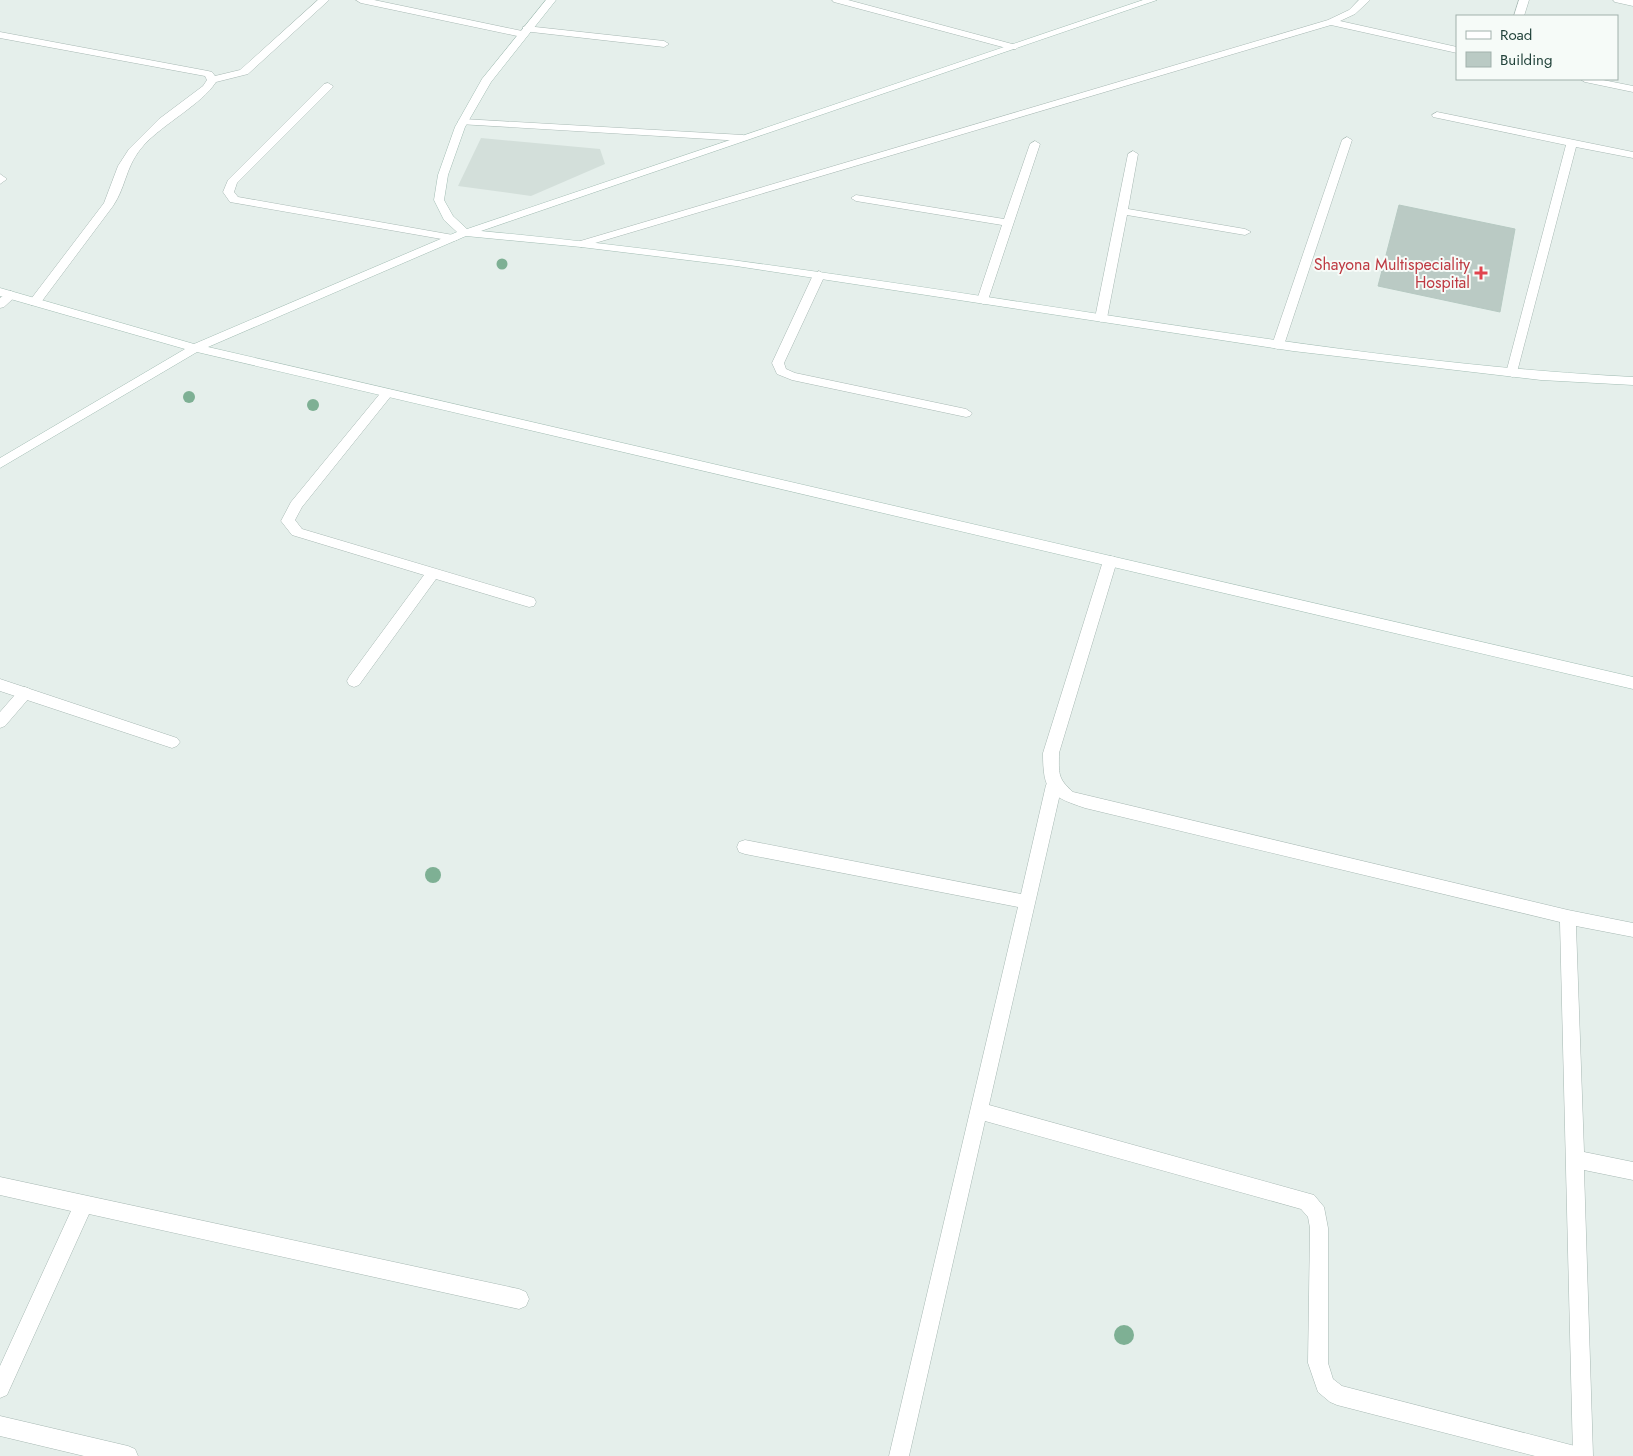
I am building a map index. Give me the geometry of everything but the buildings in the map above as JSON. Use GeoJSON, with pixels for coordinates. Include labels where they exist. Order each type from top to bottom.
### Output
{"type":"FeatureCollection","features":[{"type":"Feature","properties":{"kind":"street"},"geometry":{"type":"LineString","coordinates":[[36,302],[116,194],[126,161],[140,144],[207,88],[212,80],[244,72],[324,0]]}},
{"type":"Feature","properties":{"kind":"street"},"geometry":{"type":"LineString","coordinates":[[361,0],[524,32],[664,44]]}},
{"type":"Feature","properties":{"kind":"street"},"geometry":{"type":"LineString","coordinates":[[551,0],[486,81],[463,122],[443,175],[439,200],[448,218],[465,232],[736,263],[1278,345],[1512,373],[1633,381]]}},
{"type":"Feature","properties":{"kind":"street"},"geometry":{"type":"LineString","coordinates":[[836,0],[1013,47]]}},
{"type":"Feature","properties":{"kind":"street"},"geometry":{"type":"LineString","coordinates":[[1128,8],[1140,0]]}},
{"type":"Feature","properties":{"kind":"street"},"geometry":{"type":"LineString","coordinates":[[0,464],[196,348],[465,232],[1152,0]]}},
{"type":"Feature","properties":{"kind":"street"},"geometry":{"type":"LineString","coordinates":[[581,244],[1331,22],[1352,12],[1365,0]]}},
{"type":"Feature","properties":{"kind":"street"},"geometry":{"type":"LineString","coordinates":[[1519,15],[1524,0]]}},
{"type":"Feature","properties":{"kind":"street"},"geometry":{"type":"LineString","coordinates":[[1618,0],[1633,3]]}},
{"type":"Feature","properties":{"kind":"street"},"geometry":{"type":"LineString","coordinates":[[1331,22],[1456,50]]}},
{"type":"Feature","properties":{"kind":"street"},"geometry":{"type":"LineString","coordinates":[[0,35],[208,74],[212,80]]}},
{"type":"Feature","properties":{"kind":"street"},"geometry":{"type":"LineString","coordinates":[[1590,80],[1633,89]]}},
{"type":"Feature","properties":{"kind":"street"},"geometry":{"type":"LineString","coordinates":[[328,86],[232,182],[228,192],[234,200],[453,238]]}},
{"type":"Feature","properties":{"kind":"street"},"geometry":{"type":"LineString","coordinates":[[1437,115],[1633,155]]}},
{"type":"Feature","properties":{"kind":"street"},"geometry":{"type":"LineString","coordinates":[[463,122],[743,138]]}},
{"type":"Feature","properties":{"kind":"street"},"geometry":{"type":"LineString","coordinates":[[1278,345],[1347,140]]}},
{"type":"Feature","properties":{"kind":"street"},"geometry":{"type":"LineString","coordinates":[[1512,373],[1572,142]]}},
{"type":"Feature","properties":{"kind":"street"},"geometry":{"type":"LineString","coordinates":[[982,300],[1034,144]]}},
{"type":"Feature","properties":{"kind":"street"},"geometry":{"type":"LineString","coordinates":[[1101,318],[1133,154]]}},
{"type":"Feature","properties":{"kind":"street"},"geometry":{"type":"LineString","coordinates":[[0,177],[2,179],[0,182]]}},
{"type":"Feature","properties":{"kind":"street"},"geometry":{"type":"LineString","coordinates":[[856,198],[1008,223]]}},
{"type":"Feature","properties":{"kind":"street"},"geometry":{"type":"LineString","coordinates":[[1122,211],[1245,232]]}},
{"type":"Feature","properties":{"kind":"street"},"geometry":{"type":"LineString","coordinates":[[819,275],[778,363],[781,370],[792,376],[966,413]]}},
{"type":"Feature","properties":{"kind":"street"},"geometry":{"type":"LineString","coordinates":[[0,304],[5,293],[196,348],[1633,683]]}},
{"type":"Feature","properties":{"kind":"street"},"geometry":{"type":"LineString","coordinates":[[387,393],[296,505],[288,521],[297,532],[530,602]]}},
{"type":"Feature","properties":{"kind":"street"},"geometry":{"type":"LineString","coordinates":[[898,1456],[1054,786],[1051,773],[1051,754],[1110,561]]}},
{"type":"Feature","properties":{"kind":"street"},"geometry":{"type":"LineString","coordinates":[[354,681],[433,573]]}},
{"type":"Feature","properties":{"kind":"street"},"geometry":{"type":"LineString","coordinates":[[0,685],[172,742]]}},
{"type":"Feature","properties":{"kind":"street"},"geometry":{"type":"LineString","coordinates":[[0,722],[25,693]]}},
{"type":"Feature","properties":{"kind":"street"},"geometry":{"type":"LineString","coordinates":[[1054,786],[1068,796],[1085,802],[1568,917],[1633,930]]}},
{"type":"Feature","properties":{"kind":"street"},"geometry":{"type":"LineString","coordinates":[[745,846],[1027,902]]}},
{"type":"Feature","properties":{"kind":"street"},"geometry":{"type":"LineString","coordinates":[[1568,917],[1583,1456]]}},
{"type":"Feature","properties":{"kind":"street"},"geometry":{"type":"LineString","coordinates":[[979,1111],[1306,1201],[1317,1213],[1319,1228],[1318,1363],[1325,1385],[1337,1395],[1575,1456]]}},
{"type":"Feature","properties":{"kind":"street"},"geometry":{"type":"LineString","coordinates":[[1575,1159],[1633,1171]]}},
{"type":"Feature","properties":{"kind":"street"},"geometry":{"type":"LineString","coordinates":[[0,1186],[519,1299]]}},
{"type":"Feature","properties":{"kind":"street"},"geometry":{"type":"LineString","coordinates":[[0,1388],[84,1204]]}},
{"type":"Feature","properties":{"kind":"street"},"geometry":{"type":"LineString","coordinates":[[0,1426],[128,1456]]}},
{"type":"Feature","properties":{"kind":"shaded area"},"geometry":{"type":"Polygon","coordinates":[[[481,138],[600,149],[605,164],[531,196],[458,186],[481,138]]]}},
{"type":"Feature","properties":{"kind":"place","name":"Shayona Multispeciality Hospital"},"geometry":{"type":"Point","coordinates":[1481,273]}}]}
